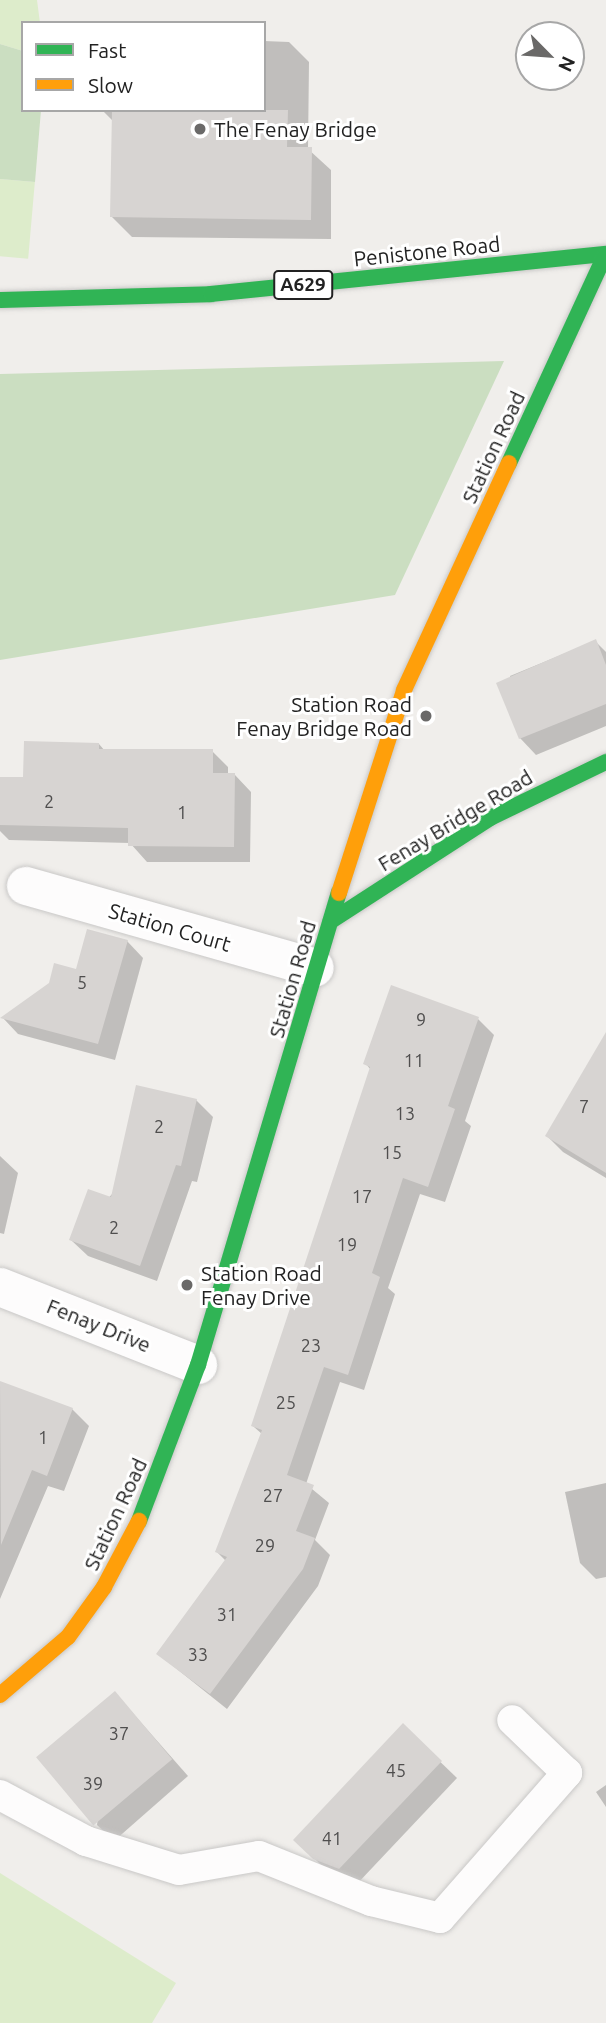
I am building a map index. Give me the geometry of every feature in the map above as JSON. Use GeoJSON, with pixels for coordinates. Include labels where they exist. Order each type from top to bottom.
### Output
{"type":"FeatureCollection","features":[{"type":"Feature","properties":{"kind":"main road","name":"Penistone Road"},"geometry":{"type":"LineString","coordinates":[[0,300],[211,294],[606,255]]}},
{"type":"Feature","properties":{"kind":"main road","name":"Station Road"},"geometry":{"type":"LineString","coordinates":[[0,1695],[68,1637],[104,1587],[138,1525],[198,1365],[315,968],[404,690],[606,255]]}},
{"type":"Feature","properties":{"kind":"main road","name":"Fenay Bridge Road"},"geometry":{"type":"LineString","coordinates":[[331,921],[490,818],[606,762]]}},
{"type":"Feature","properties":{"kind":"street","name":"Station Court"},"geometry":{"type":"LineString","coordinates":[[26,886],[315,968]]}},
{"type":"Feature","properties":{"kind":"street","name":"Fenay Drive"},"geometry":{"type":"LineString","coordinates":[[0,1287],[198,1365]]}},
{"type":"Feature","properties":{"kind":"lane"},"geometry":{"type":"LineString","coordinates":[[0,1795],[86,1841],[179,1870],[259,1856],[371,1901],[440,1918],[567,1773],[512,1720]]}},
{"type":"Feature","properties":{"kind":"green space"},"geometry":{"type":"Polygon","coordinates":[[[0,0],[37,0],[40,21],[21,21],[21,50],[0,44],[0,0]]]}},
{"type":"Feature","properties":{"kind":"green space"},"geometry":{"type":"Polygon","coordinates":[[[0,44],[21,50],[21,112],[41,112],[35,182],[0,179],[0,44]]]}},
{"type":"Feature","properties":{"kind":"green space"},"geometry":{"type":"Polygon","coordinates":[[[0,179],[35,182],[28,259],[0,256],[0,179]]]}},
{"type":"Feature","properties":{"kind":"green space"},"geometry":{"type":"Polygon","coordinates":[[[504,361],[395,595],[0,660],[0,374],[504,361]]]}},
{"type":"Feature","properties":{"kind":"green space"},"geometry":{"type":"Polygon","coordinates":[[[0,1873],[176,1983],[152,2023],[0,2023],[0,1873]]]}},
{"type":"Feature","properties":{"kind":"building","name":"The Fenay Bridge"},"geometry":{"type":"Polygon","coordinates":[[[288,110],[287,147],[312,147],[311,220],[110,217],[112,112],[288,110]]]}},
{"type":"Feature","properties":{"kind":"building"},"geometry":{"type":"Polygon","coordinates":[[[596,639],[606,665],[606,704],[519,739],[496,683],[596,639]]]}},
{"type":"Feature","properties":{"kind":"building"},"geometry":{"type":"Polygon","coordinates":[[[24,741],[99,743],[99,749],[213,749],[213,773],[235,773],[234,847],[128,846],[128,828],[0,825],[0,777],[23,777],[24,741]]]}},
{"type":"Feature","properties":{"kind":"building"},"geometry":{"type":"Polygon","coordinates":[[[87,929],[128,940],[98,1044],[0,1018],[49,983],[54,963],[76,969],[87,929]]]}},
{"type":"Feature","properties":{"kind":"building"},"geometry":{"type":"Polygon","coordinates":[[[391,985],[479,1017],[448,1106],[455,1109],[428,1187],[403,1178],[372,1273],[380,1277],[348,1375],[324,1367],[287,1475],[314,1485],[296,1531],[315,1538],[303,1569],[210,1694],[156,1654],[227,1557],[215,1552],[262,1430],[251,1426],[370,1067],[363,1064],[391,985]]]}},
{"type":"Feature","properties":{"kind":"building"},"geometry":{"type":"Polygon","coordinates":[[[606,1032],[606,1173],[545,1136],[606,1032]]]}},
{"type":"Feature","properties":{"kind":"building"},"geometry":{"type":"Polygon","coordinates":[[[136,1085],[197,1099],[181,1166],[176,1165],[140,1266],[69,1240],[88,1189],[111,1197],[136,1085]]]}},
{"type":"Feature","properties":{"kind":"building"},"geometry":{"type":"Polygon","coordinates":[[[0,1381],[73,1408],[47,1476],[32,1470],[1,1545],[0,1381]]]}},
{"type":"Feature","properties":{"kind":"building"},"geometry":{"type":"Polygon","coordinates":[[[115,1691],[172,1759],[93,1825],[36,1757],[115,1691]]]}},
{"type":"Feature","properties":{"kind":"building"},"geometry":{"type":"Polygon","coordinates":[[[403,1723],[442,1761],[339,1869],[313,1859],[293,1840],[403,1723]]]}},
{"type":"Feature","properties":{"kind":"traffic: fast"},"geometry":{"type":"LineString","coordinates":[[0,300],[211,294],[606,254]]}},
{"type":"Feature","properties":{"kind":"traffic: fast"},"geometry":{"type":"LineString","coordinates":[[509,463],[605,255]]}},
{"type":"Feature","properties":{"kind":"traffic: fast"},"geometry":{"type":"LineString","coordinates":[[331,921],[490,818],[606,762]]}},
{"type":"Feature","properties":{"kind":"traffic: fast"},"geometry":{"type":"LineString","coordinates":[[139,1521],[198,1365],[339,893]]}},
{"type":"Feature","properties":{"kind":"traffic: slow"},"geometry":{"type":"LineString","coordinates":[[339,893],[404,690],[509,463]]}},
{"type":"Feature","properties":{"kind":"traffic: slow"},"geometry":{"type":"LineString","coordinates":[[0,1695],[68,1637],[104,1587],[139,1521]]}},
{"type":"Feature","properties":{"kind":"place","name":"The Fenay Bridge"},"geometry":{"type":"Point","coordinates":[200,129]}},
{"type":"Feature","properties":{"kind":"place","name":"Station Road Fenay Bridge Road"},"geometry":{"type":"Point","coordinates":[426,716]}},
{"type":"Feature","properties":{"kind":"place","name":"Station Road Fenay Drive"},"geometry":{"type":"Point","coordinates":[187,1285]}}]}
